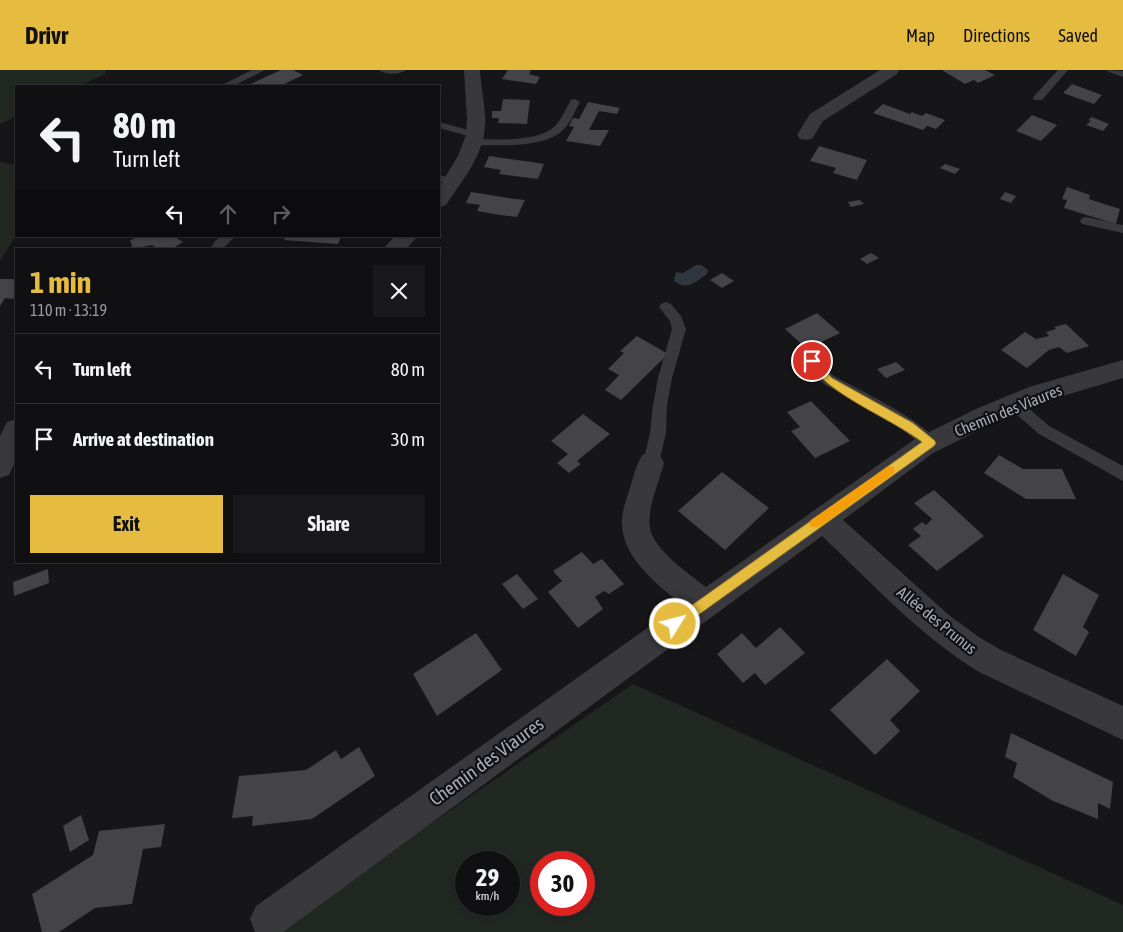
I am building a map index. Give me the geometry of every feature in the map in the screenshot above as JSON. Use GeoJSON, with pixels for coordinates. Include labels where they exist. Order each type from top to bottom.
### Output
{"type":"FeatureCollection","features":[{"type":"Feature","properties":{"kind":"street"},"geometry":{"type":"LineString","coordinates":[[440,198],[446,180],[464,164],[473,138],[476,125],[472,70]]}},
{"type":"Feature","properties":{"kind":"street"},"geometry":{"type":"LineString","coordinates":[[806,135],[816,118],[891,70]]}},
{"type":"Feature","properties":{"kind":"street"},"geometry":{"type":"LineString","coordinates":[[394,248],[407,237]]}},
{"type":"Feature","properties":{"kind":"street","name":"Chemin des Viaures"},"geometry":{"type":"LineString","coordinates":[[269,918],[822,518],[930,443],[1038,394],[1123,369]]}},
{"type":"Feature","properties":{"kind":"street"},"geometry":{"type":"LineString","coordinates":[[0,467],[15,431]]}},
{"type":"Feature","properties":{"kind":"street"},"geometry":{"type":"LineString","coordinates":[[651,463],[638,509],[636,527],[640,539],[657,563],[704,604]]}},
{"type":"Feature","properties":{"kind":"street","name":"Allée des Prunus"},"geometry":{"type":"LineString","coordinates":[[822,518],[939,626],[968,648],[990,661],[1123,723]]}},
{"type":"Feature","properties":{"kind":"lane"},"geometry":{"type":"LineString","coordinates":[[227,85],[260,70]]}},
{"type":"Feature","properties":{"kind":"lane"},"geometry":{"type":"LineString","coordinates":[[384,70],[401,70]]}},
{"type":"Feature","properties":{"kind":"lane"},"geometry":{"type":"LineString","coordinates":[[1038,98],[1063,70]]}},
{"type":"Feature","properties":{"kind":"lane"},"geometry":{"type":"LineString","coordinates":[[1112,70],[1123,74]]}},
{"type":"Feature","properties":{"kind":"lane"},"geometry":{"type":"LineString","coordinates":[[440,125],[473,138],[530,139],[549,135],[560,127],[574,102]]}},
{"type":"Feature","properties":{"kind":"lane"},"geometry":{"type":"LineString","coordinates":[[1086,221],[1123,229]]}},
{"type":"Feature","properties":{"kind":"lane"},"geometry":{"type":"LineString","coordinates":[[217,248],[229,237]]}},
{"type":"Feature","properties":{"kind":"lane"},"geometry":{"type":"LineString","coordinates":[[651,463],[658,433],[665,378],[679,329],[676,319],[666,307]]}},
{"type":"Feature","properties":{"kind":"lane"},"geometry":{"type":"LineString","coordinates":[[809,356],[818,370],[829,380],[909,426],[930,443]]}},
{"type":"Feature","properties":{"kind":"lane"},"geometry":{"type":"LineString","coordinates":[[1014,404],[1044,430],[1123,474]]}},
{"type":"Feature","properties":{"kind":"shaded area"},"geometry":{"type":"Polygon","coordinates":[[[0,70],[106,70],[105,74],[81,85],[15,85],[15,117],[0,124],[0,70]]]}},
{"type":"Feature","properties":{"kind":"shaded area"},"geometry":{"type":"Polygon","coordinates":[[[0,162],[15,165],[15,237],[0,261],[0,162]]]}},
{"type":"Feature","properties":{"kind":"shaded area"},"geometry":{"type":"Polygon","coordinates":[[[696,265],[701,265],[708,270],[707,274],[687,285],[674,281],[676,272],[683,273],[696,265]]]}},
{"type":"Feature","properties":{"kind":"shaded area"},"geometry":{"type":"Polygon","coordinates":[[[633,684],[1123,905],[1123,932],[274,932],[633,684]]]}},
{"type":"Feature","properties":{"kind":"building"},"geometry":{"type":"Polygon","coordinates":[[[281,70],[293,70],[303,75],[282,85],[248,85],[281,70]]]}},
{"type":"Feature","properties":{"kind":"building"},"geometry":{"type":"Polygon","coordinates":[[[508,70],[531,70],[529,74],[540,77],[536,84],[502,79],[508,70]]]}},
{"type":"Feature","properties":{"kind":"building"},"geometry":{"type":"Polygon","coordinates":[[[942,70],[985,70],[995,75],[978,83],[974,80],[965,84],[942,70]]]}},
{"type":"Feature","properties":{"kind":"building"},"geometry":{"type":"Polygon","coordinates":[[[134,84],[160,84],[160,85],[134,84]]]}},
{"type":"Feature","properties":{"kind":"building"},"geometry":{"type":"Polygon","coordinates":[[[1072,84],[1102,95],[1094,104],[1063,93],[1072,84]]]}},
{"type":"Feature","properties":{"kind":"building"},"geometry":{"type":"Polygon","coordinates":[[[503,99],[530,100],[527,124],[498,123],[499,118],[492,118],[492,111],[501,111],[503,99]]]}},
{"type":"Feature","properties":{"kind":"building"},"geometry":{"type":"Polygon","coordinates":[[[588,102],[620,108],[617,114],[599,111],[589,130],[609,130],[600,146],[566,141],[574,127],[569,126],[573,118],[579,119],[588,102]]]}},
{"type":"Feature","properties":{"kind":"building"},"geometry":{"type":"Polygon","coordinates":[[[883,104],[910,114],[912,112],[922,116],[926,113],[945,120],[936,129],[927,126],[923,130],[873,113],[883,104]]]}},
{"type":"Feature","properties":{"kind":"building"},"geometry":{"type":"Polygon","coordinates":[[[1032,115],[1057,125],[1041,141],[1016,131],[1032,115]]]}},
{"type":"Feature","properties":{"kind":"building"},"geometry":{"type":"Polygon","coordinates":[[[1092,117],[1109,124],[1103,131],[1086,125],[1091,121],[1088,120],[1092,117]]]}},
{"type":"Feature","properties":{"kind":"building"},"geometry":{"type":"Polygon","coordinates":[[[819,146],[867,160],[857,180],[833,173],[836,168],[810,161],[819,146]]]}},
{"type":"Feature","properties":{"kind":"building"},"geometry":{"type":"Polygon","coordinates":[[[489,156],[544,164],[538,179],[499,174],[501,170],[484,167],[489,156]]]}},
{"type":"Feature","properties":{"kind":"building"},"geometry":{"type":"Polygon","coordinates":[[[945,164],[960,169],[955,174],[940,168],[945,164]]]}},
{"type":"Feature","properties":{"kind":"building"},"geometry":{"type":"Polygon","coordinates":[[[1067,187],[1090,195],[1089,199],[1120,209],[1116,224],[1064,208],[1067,200],[1062,199],[1067,187]]]}},
{"type":"Feature","properties":{"kind":"building"},"geometry":{"type":"Polygon","coordinates":[[[471,192],[525,200],[517,217],[500,215],[477,211],[480,205],[466,203],[471,192]]]}},
{"type":"Feature","properties":{"kind":"building"},"geometry":{"type":"Polygon","coordinates":[[[1005,192],[1016,196],[1011,203],[1000,199],[1005,192]]]}},
{"type":"Feature","properties":{"kind":"building"},"geometry":{"type":"Polygon","coordinates":[[[860,200],[864,204],[851,207],[848,202],[860,200]]]}},
{"type":"Feature","properties":{"kind":"building"},"geometry":{"type":"Polygon","coordinates":[[[139,237],[175,237],[183,242],[174,248],[156,248],[152,245],[133,248],[130,240],[139,237]]]}},
{"type":"Feature","properties":{"kind":"building"},"geometry":{"type":"Polygon","coordinates":[[[286,237],[341,237],[338,244],[284,240],[286,237]]]}},
{"type":"Feature","properties":{"kind":"building"},"geometry":{"type":"Polygon","coordinates":[[[871,253],[879,258],[867,264],[860,259],[871,253]]]}},
{"type":"Feature","properties":{"kind":"building"},"geometry":{"type":"Polygon","coordinates":[[[722,273],[734,281],[722,288],[710,280],[722,273]]]}},
{"type":"Feature","properties":{"kind":"building"},"geometry":{"type":"Polygon","coordinates":[[[0,279],[15,279],[15,296],[13,299],[5,298],[0,306],[0,279]]]}},
{"type":"Feature","properties":{"kind":"building"},"geometry":{"type":"Polygon","coordinates":[[[817,313],[840,333],[807,349],[785,329],[817,313]]]}},
{"type":"Feature","properties":{"kind":"building"},"geometry":{"type":"Polygon","coordinates":[[[1066,324],[1089,346],[1067,353],[1059,347],[1049,350],[1027,368],[1001,350],[1025,332],[1036,339],[1049,336],[1046,332],[1056,329],[1054,327],[1066,324]]]}},
{"type":"Feature","properties":{"kind":"building"},"geometry":{"type":"Polygon","coordinates":[[[637,336],[668,354],[621,400],[605,390],[619,375],[608,369],[624,353],[620,351],[637,336]]]}},
{"type":"Feature","properties":{"kind":"building"},"geometry":{"type":"Polygon","coordinates":[[[896,362],[905,370],[886,378],[877,369],[896,362]]]}},
{"type":"Feature","properties":{"kind":"building"},"geometry":{"type":"Polygon","coordinates":[[[811,401],[850,441],[815,458],[791,431],[800,427],[787,412],[811,401]]]}},
{"type":"Feature","properties":{"kind":"building"},"geometry":{"type":"Polygon","coordinates":[[[583,414],[610,434],[577,461],[581,464],[569,473],[557,463],[568,454],[551,441],[583,414]]]}},
{"type":"Feature","properties":{"kind":"building"},"geometry":{"type":"Polygon","coordinates":[[[999,455],[1023,469],[1062,469],[1076,499],[1026,499],[984,473],[999,455]]]}},
{"type":"Feature","properties":{"kind":"building"},"geometry":{"type":"Polygon","coordinates":[[[722,472],[769,508],[725,550],[678,511],[722,472]]]}},
{"type":"Feature","properties":{"kind":"building"},"geometry":{"type":"Polygon","coordinates":[[[934,490],[984,536],[937,571],[908,545],[921,536],[913,529],[922,522],[926,525],[932,519],[914,503],[934,490]]]}},
{"type":"Feature","properties":{"kind":"building"},"geometry":{"type":"Polygon","coordinates":[[[582,552],[593,564],[602,559],[624,584],[609,594],[604,591],[595,597],[603,609],[578,628],[548,592],[562,581],[553,571],[582,552]]]}},
{"type":"Feature","properties":{"kind":"building"},"geometry":{"type":"Polygon","coordinates":[[[48,569],[49,583],[14,596],[13,582],[48,569]]]}},
{"type":"Feature","properties":{"kind":"building"},"geometry":{"type":"Polygon","coordinates":[[[517,574],[538,599],[523,609],[502,584],[517,574]]]}},
{"type":"Feature","properties":{"kind":"building"},"geometry":{"type":"Polygon","coordinates":[[[1063,574],[1099,595],[1083,627],[1089,632],[1076,656],[1033,630],[1063,574]]]}},
{"type":"Feature","properties":{"kind":"building"},"geometry":{"type":"Polygon","coordinates":[[[780,627],[805,653],[765,685],[755,673],[743,683],[717,654],[742,633],[756,648],[780,627]]]}},
{"type":"Feature","properties":{"kind":"building"},"geometry":{"type":"Polygon","coordinates":[[[476,633],[502,670],[437,716],[413,674],[476,633]]]}},
{"type":"Feature","properties":{"kind":"building"},"geometry":{"type":"Polygon","coordinates":[[[887,659],[920,691],[890,720],[900,731],[875,755],[830,710],[887,659]]]}},
{"type":"Feature","properties":{"kind":"building"},"geometry":{"type":"Polygon","coordinates":[[[1011,733],[1113,782],[1110,809],[1098,803],[1098,819],[1053,801],[1013,777],[1017,763],[1005,757],[1011,733]]]}},
{"type":"Feature","properties":{"kind":"building"},"geometry":{"type":"Polygon","coordinates":[[[359,747],[375,776],[312,819],[252,826],[253,816],[232,818],[239,776],[306,770],[336,750],[341,759],[359,747]]]}},
{"type":"Feature","properties":{"kind":"building"},"geometry":{"type":"Polygon","coordinates":[[[81,815],[89,840],[70,852],[63,826],[81,815]]]}},
{"type":"Feature","properties":{"kind":"building"},"geometry":{"type":"Polygon","coordinates":[[[165,824],[161,847],[143,849],[132,904],[95,908],[59,932],[42,932],[32,894],[93,855],[99,831],[165,824]]]}},
{"type":"Feature","properties":{"kind":"slow traffic"},"geometry":{"type":"LineString","coordinates":[[815,524],[889,471]]}},
{"type":"Feature","properties":{"kind":"route"},"geometry":{"type":"LineString","coordinates":[[675,624],[930,443],[909,426],[823,376],[812,361]]}}]}
